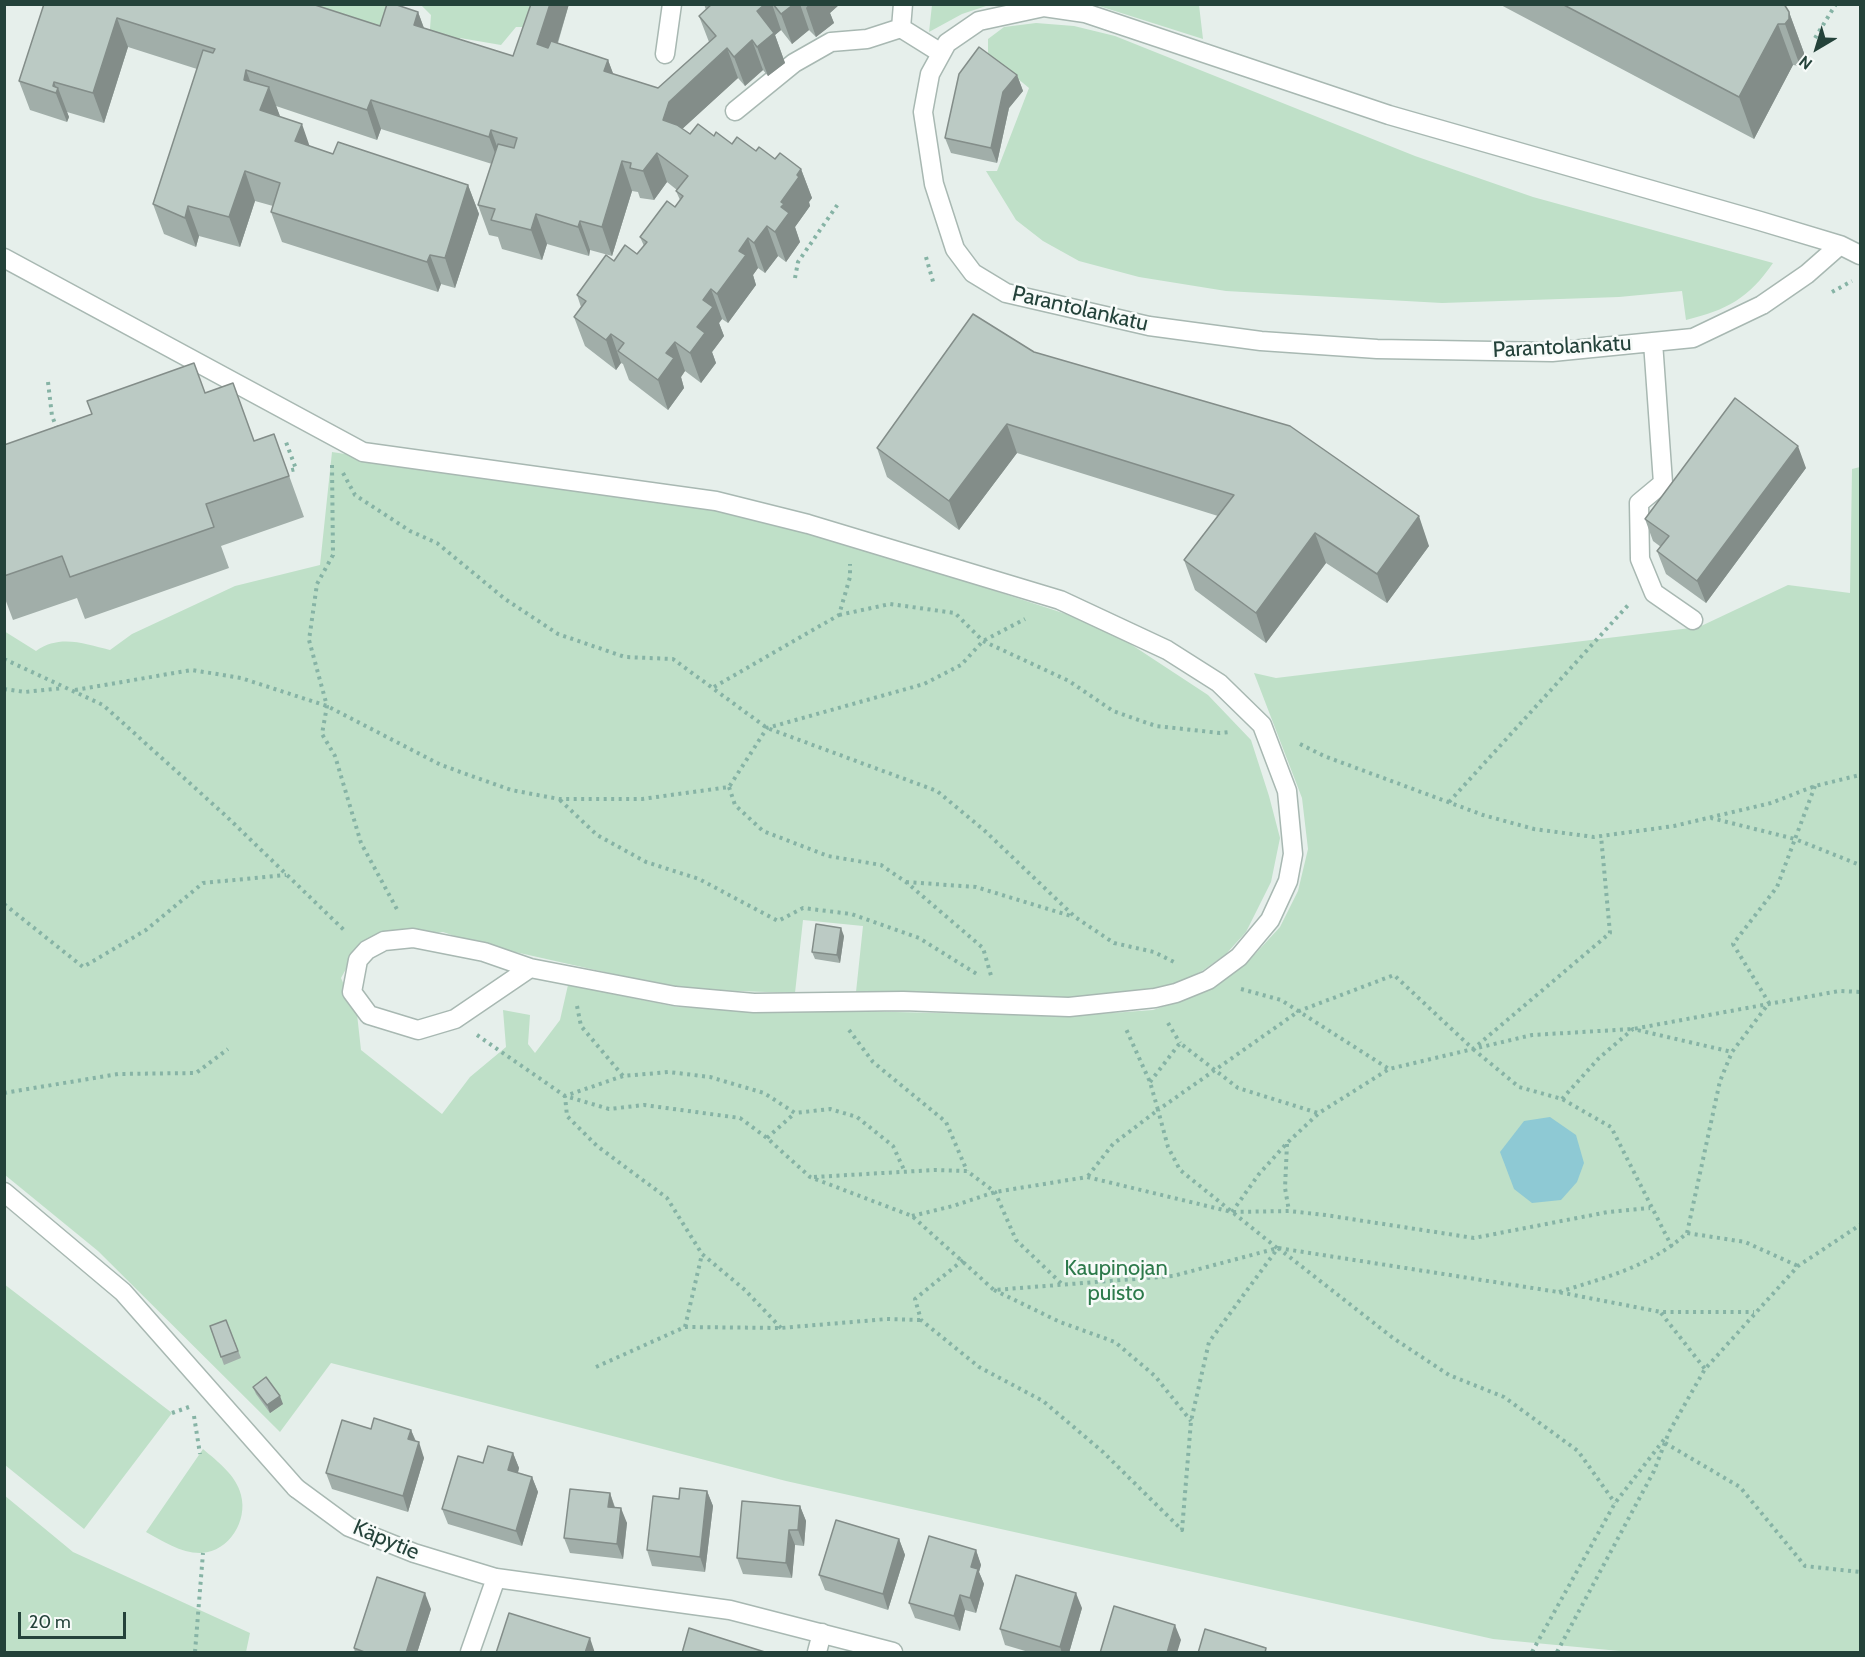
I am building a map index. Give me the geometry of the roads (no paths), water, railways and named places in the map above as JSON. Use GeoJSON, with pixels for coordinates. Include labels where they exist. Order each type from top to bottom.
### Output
{"type":"FeatureCollection","features":[{"type":"Feature","properties":{"kind":"street"},"geometry":{"type":"LineString","coordinates":[[665,54],[672,4]]}},
{"type":"Feature","properties":{"kind":"street"},"geometry":{"type":"LineString","coordinates":[[901,28],[903,4]]}},
{"type":"Feature","properties":{"kind":"street","name":"Parantolankatu"},"geometry":{"type":"LineString","coordinates":[[1840,245],[1807,274],[1762,305],[1726,324],[1692,338],[1552,352],[1377,349],[1261,341],[1149,326],[1006,293],[973,273],[955,249],[934,184],[923,112],[930,74],[947,43],[979,21],[1044,7],[1085,13],[1389,115],[1840,245],[1860,255]]}},
{"type":"Feature","properties":{"kind":"street"},"geometry":{"type":"LineString","coordinates":[[735,111],[794,63],[831,42],[867,39],[901,28],[941,53]]}},
{"type":"Feature","properties":{"kind":"street"},"geometry":{"type":"LineString","coordinates":[[4,258],[273,404],[336,447],[716,501],[850,536],[1060,600],[1167,650],[1219,683],[1262,725],[1287,791],[1293,854],[1288,881],[1270,920],[1239,957],[1208,980],[1176,993],[1115,1004],[1069,1007],[903,1001],[754,1003],[675,996],[530,968],[484,952],[413,938],[384,941],[367,950],[358,960],[352,992],[369,1015],[418,1030],[455,1019],[530,968]]}},
{"type":"Feature","properties":{"kind":"street"},"geometry":{"type":"LineString","coordinates":[[1653,342],[1663,483],[1639,503],[1640,559],[1654,593],[1693,620]]}},
{"type":"Feature","properties":{"kind":"street","name":"Käpytie"},"geometry":{"type":"LineString","coordinates":[[4,1192],[123,1292],[296,1488],[349,1527],[414,1553],[496,1578],[730,1610],[893,1653]]}},
{"type":"Feature","properties":{"kind":"street"},"geometry":{"type":"LineString","coordinates":[[470,1653],[496,1578]]}},
{"type":"Feature","properties":{"kind":"street"},"geometry":{"type":"LineString","coordinates":[[816,1653],[822,1633]]}},
{"type":"Feature","properties":{"kind":"water"},"geometry":{"type":"Polygon","coordinates":[[[1550,1117],[1576,1135],[1584,1163],[1577,1182],[1561,1200],[1532,1203],[1514,1189],[1500,1152],[1524,1121],[1550,1117]]]}},
{"type":"Feature","properties":{"kind":"park label","name":"Kaupinojan puisto"},"geometry":{"type":"Point","coordinates":[1116,1282]}}]}
